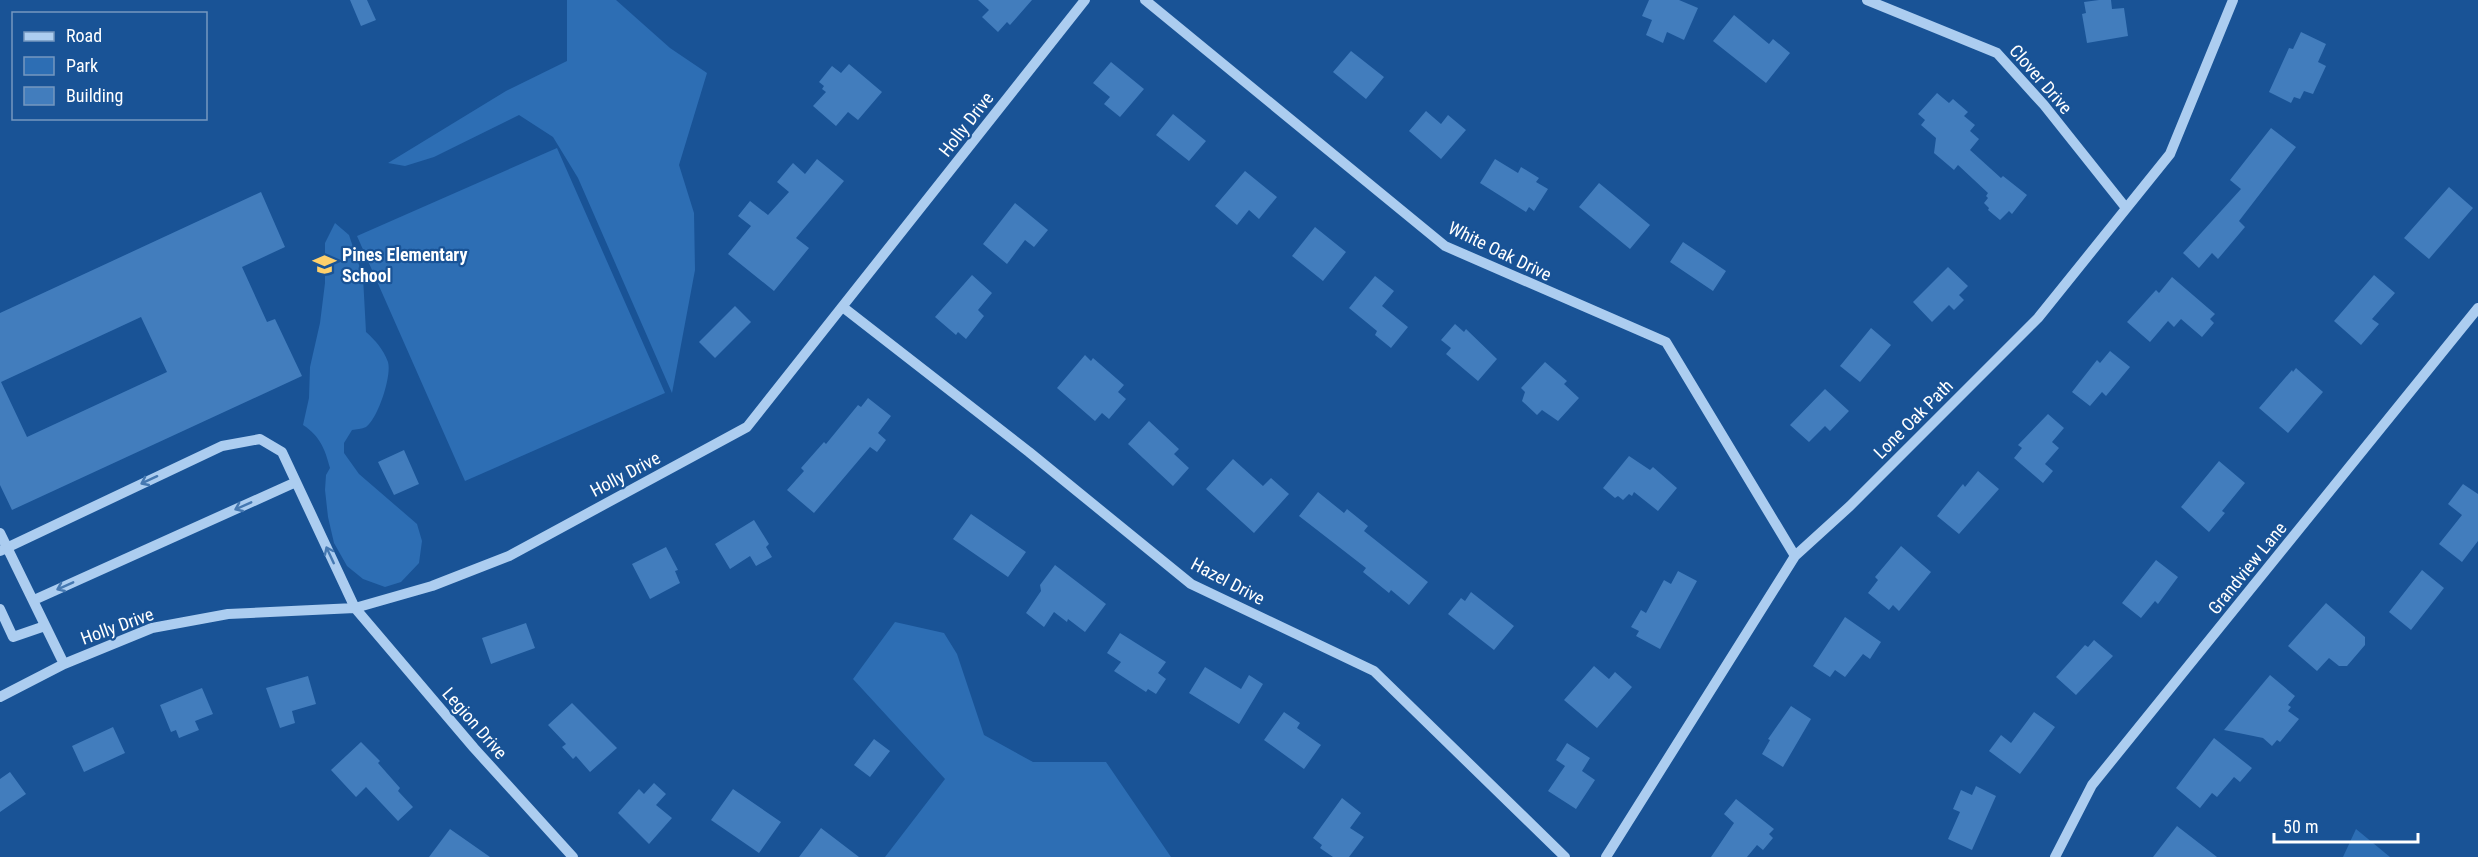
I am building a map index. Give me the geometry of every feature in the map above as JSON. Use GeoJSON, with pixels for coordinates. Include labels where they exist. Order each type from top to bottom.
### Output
{"type":"FeatureCollection","features":[{"type":"Feature","properties":{"kind":"street","name":"Holly Drive"},"geometry":{"type":"LineString","coordinates":[[0,697],[64,664],[152,628],[228,614],[355,608],[432,586],[509,556],[747,427],[1084,0]]}},
{"type":"Feature","properties":{"kind":"street","name":"White Oak Drive"},"geometry":{"type":"LineString","coordinates":[[1145,0],[1445,246],[1666,342],[1795,556]]}},
{"type":"Feature","properties":{"kind":"street","name":"Clover Drive"},"geometry":{"type":"LineString","coordinates":[[1867,0],[1997,52],[2044,105],[2126,208]]}},
{"type":"Feature","properties":{"kind":"street","name":"Lone Oak Path"},"geometry":{"type":"LineString","coordinates":[[1606,857],[1795,556],[1851,506],[2038,318],[2170,154],[2233,0]]}},
{"type":"Feature","properties":{"kind":"street","name":"Hazel Drive"},"geometry":{"type":"LineString","coordinates":[[843,308],[1029,452],[1191,584],[1374,671],[1565,857]]}},
{"type":"Feature","properties":{"kind":"street","name":"Grandview Lane"},"geometry":{"type":"LineString","coordinates":[[2055,857],[2092,785],[2478,308]]}},
{"type":"Feature","properties":{"kind":"street","name":"Legion Drive"},"geometry":{"type":"LineString","coordinates":[[4,549],[222,446],[260,439],[282,452],[355,608],[474,748],[573,857]]}},
{"type":"Feature","properties":{"kind":"street"},"geometry":{"type":"LineString","coordinates":[[34,600],[296,482]]}},
{"type":"Feature","properties":{"kind":"street"},"geometry":{"type":"LineString","coordinates":[[0,533],[4,549],[34,600],[64,664]]}},
{"type":"Feature","properties":{"kind":"street"},"geometry":{"type":"LineString","coordinates":[[0,609],[13,638],[45,626]]}},
{"type":"Feature","properties":{"kind":"green space"},"geometry":{"type":"Polygon","coordinates":[[[567,0],[616,0],[670,48],[707,73],[679,165],[694,213],[695,270],[672,393],[578,178],[553,137],[519,115],[434,157],[405,166],[388,163],[506,91],[567,61],[567,0]]]}},
{"type":"Feature","properties":{"kind":"green space"},"geometry":{"type":"Polygon","coordinates":[[[557,148],[665,393],[465,481],[357,236],[557,148]]]}},
{"type":"Feature","properties":{"kind":"green space"},"geometry":{"type":"Polygon","coordinates":[[[335,223],[349,235],[363,277],[366,332],[381,349],[389,368],[386,386],[375,415],[366,427],[352,430],[344,443],[344,453],[359,474],[417,524],[422,541],[419,563],[401,582],[385,587],[363,579],[347,566],[334,543],[325,490],[326,475],[330,468],[321,444],[303,425],[309,398],[310,367],[320,323],[325,283],[325,243],[335,223]]]}},
{"type":"Feature","properties":{"kind":"green space"},"geometry":{"type":"Polygon","coordinates":[[[895,622],[944,633],[957,654],[984,735],[1033,762],[1106,762],[1171,857],[885,857],[945,779],[853,679],[895,622]]]}},
{"type":"Feature","properties":{"kind":"green space"},"geometry":{"type":"Polygon","coordinates":[[[2356,829],[2390,857],[2343,857],[2356,829]]]}},
{"type":"Feature","properties":{"kind":"building"},"geometry":{"type":"Polygon","coordinates":[[[350,0],[367,0],[376,20],[361,26],[350,0]]]}},
{"type":"Feature","properties":{"kind":"building"},"geometry":{"type":"Polygon","coordinates":[[[978,0],[1032,0],[1010,25],[1007,22],[998,32],[982,17],[989,10],[978,0]]]}},
{"type":"Feature","properties":{"kind":"building"},"geometry":{"type":"Polygon","coordinates":[[[1649,0],[1679,0],[1698,8],[1684,40],[1667,32],[1663,43],[1646,35],[1652,20],[1642,16],[1649,0]]]}},
{"type":"Feature","properties":{"kind":"building"},"geometry":{"type":"Polygon","coordinates":[[[2111,0],[2112,9],[2124,8],[2128,36],[2087,43],[2082,14],[2086,13],[2084,2],[2111,0]]]}},
{"type":"Feature","properties":{"kind":"building"},"geometry":{"type":"Polygon","coordinates":[[[1734,15],[1769,44],[1773,39],[1790,53],[1766,83],[1713,41],[1734,15]]]}},
{"type":"Feature","properties":{"kind":"building"},"geometry":{"type":"Polygon","coordinates":[[[2301,32],[2326,44],[2318,62],[2326,66],[2313,94],[2304,91],[2300,99],[2294,97],[2291,103],[2269,92],[2289,48],[2293,49],[2301,32]]]}},
{"type":"Feature","properties":{"kind":"building"},"geometry":{"type":"Polygon","coordinates":[[[1351,51],[1384,77],[1366,99],[1333,72],[1351,51]]]}},
{"type":"Feature","properties":{"kind":"building"},"geometry":{"type":"Polygon","coordinates":[[[1111,62],[1144,89],[1120,117],[1104,104],[1110,97],[1093,83],[1111,62]]]}},
{"type":"Feature","properties":{"kind":"building"},"geometry":{"type":"Polygon","coordinates":[[[849,64],[882,92],[858,120],[848,112],[836,126],[813,106],[826,92],[822,89],[824,86],[819,82],[832,66],[841,73],[849,64]]]}},
{"type":"Feature","properties":{"kind":"building"},"geometry":{"type":"Polygon","coordinates":[[[1937,93],[1949,103],[1953,99],[1968,112],[1964,116],[1975,125],[1970,131],[1979,139],[1970,150],[2001,178],[2003,176],[2027,195],[2012,214],[2009,211],[2000,220],[1988,210],[1989,208],[1984,203],[1988,198],[1986,196],[1988,193],[1958,165],[1954,170],[1934,153],[1936,138],[1921,125],[1925,120],[1918,114],[1937,93]]]}},
{"type":"Feature","properties":{"kind":"building"},"geometry":{"type":"Polygon","coordinates":[[[1426,111],[1441,124],[1448,115],[1466,130],[1441,159],[1409,131],[1426,111]]]}},
{"type":"Feature","properties":{"kind":"building"},"geometry":{"type":"Polygon","coordinates":[[[1173,114],[1206,141],[1189,161],[1156,135],[1173,114]]]}},
{"type":"Feature","properties":{"kind":"building"},"geometry":{"type":"Polygon","coordinates":[[[2271,128],[2296,147],[2239,221],[2245,227],[2218,259],[2212,253],[2199,268],[2183,253],[2241,189],[2230,180],[2271,128]]]}},
{"type":"Feature","properties":{"kind":"building"},"geometry":{"type":"Polygon","coordinates":[[[817,159],[844,181],[796,238],[809,248],[774,291],[728,254],[751,226],[738,216],[750,201],[768,215],[789,192],[777,182],[793,163],[805,174],[817,159]]]}},
{"type":"Feature","properties":{"kind":"building"},"geometry":{"type":"Polygon","coordinates":[[[1495,159],[1518,173],[1521,167],[1539,178],[1536,182],[1548,189],[1534,211],[1529,207],[1526,212],[1480,183],[1495,159]]]}},
{"type":"Feature","properties":{"kind":"building"},"geometry":{"type":"Polygon","coordinates":[[[1245,171],[1277,197],[1259,219],[1249,210],[1237,225],[1215,206],[1245,171]]]}},
{"type":"Feature","properties":{"kind":"building"},"geometry":{"type":"Polygon","coordinates":[[[1599,183],[1650,225],[1630,249],[1579,207],[1599,183]]]}},
{"type":"Feature","properties":{"kind":"building"},"geometry":{"type":"Polygon","coordinates":[[[2449,187],[2473,208],[2429,259],[2404,238],[2449,187]]]}},
{"type":"Feature","properties":{"kind":"building"},"geometry":{"type":"Polygon","coordinates":[[[261,192],[285,247],[242,267],[267,322],[275,319],[302,376],[12,510],[0,485],[0,313],[261,192]],[[141,317],[1,382],[27,437],[167,372],[141,317]]]}},
{"type":"Feature","properties":{"kind":"building"},"geometry":{"type":"Polygon","coordinates":[[[1015,203],[1048,230],[1034,247],[1025,240],[1007,264],[983,244],[1015,203]]]}},
{"type":"Feature","properties":{"kind":"building"},"geometry":{"type":"Polygon","coordinates":[[[1315,227],[1346,252],[1323,281],[1292,256],[1315,227]]]}},
{"type":"Feature","properties":{"kind":"building"},"geometry":{"type":"Polygon","coordinates":[[[1683,242],[1726,271],[1713,291],[1670,262],[1683,242]]]}},
{"type":"Feature","properties":{"kind":"building"},"geometry":{"type":"Polygon","coordinates":[[[1948,267],[1968,286],[1959,295],[1964,300],[1954,310],[1949,305],[1932,322],[1913,302],[1948,267]]]}},
{"type":"Feature","properties":{"kind":"building"},"geometry":{"type":"Polygon","coordinates":[[[972,275],[992,293],[978,310],[984,316],[966,339],[958,332],[956,335],[935,317],[972,275]]]}},
{"type":"Feature","properties":{"kind":"building"},"geometry":{"type":"Polygon","coordinates":[[[2374,275],[2395,293],[2372,319],[2379,324],[2361,345],[2334,321],[2374,275]]]}},
{"type":"Feature","properties":{"kind":"building"},"geometry":{"type":"Polygon","coordinates":[[[1375,276],[1394,291],[1382,306],[1408,327],[1391,348],[1375,335],[1377,331],[1349,308],[1375,276]]]}},
{"type":"Feature","properties":{"kind":"building"},"geometry":{"type":"Polygon","coordinates":[[[2172,277],[2215,314],[2210,319],[2214,323],[2202,337],[2181,319],[2174,327],[2168,321],[2150,342],[2127,322],[2156,290],[2159,293],[2172,277]]]}},
{"type":"Feature","properties":{"kind":"building"},"geometry":{"type":"Polygon","coordinates":[[[735,306],[751,322],[715,358],[699,342],[735,306]]]}},
{"type":"Feature","properties":{"kind":"building"},"geometry":{"type":"Polygon","coordinates":[[[1455,324],[1464,332],[1466,329],[1497,359],[1478,381],[1446,354],[1451,348],[1441,340],[1455,324]]]}},
{"type":"Feature","properties":{"kind":"building"},"geometry":{"type":"Polygon","coordinates":[[[1871,328],[1891,345],[1860,382],[1840,366],[1871,328]]]}},
{"type":"Feature","properties":{"kind":"building"},"geometry":{"type":"Polygon","coordinates":[[[2110,351],[2130,367],[2106,396],[2102,392],[2090,406],[2072,392],[2097,360],[2100,363],[2110,351]]]}},
{"type":"Feature","properties":{"kind":"building"},"geometry":{"type":"Polygon","coordinates":[[[1085,355],[1091,361],[1093,358],[1124,385],[1118,392],[1126,399],[1109,419],[1102,413],[1095,421],[1057,388],[1085,355]]]}},
{"type":"Feature","properties":{"kind":"building"},"geometry":{"type":"Polygon","coordinates":[[[1545,362],[1567,381],[1564,384],[1579,398],[1558,421],[1542,410],[1537,415],[1522,401],[1525,392],[1521,388],[1545,362]]]}},
{"type":"Feature","properties":{"kind":"building"},"geometry":{"type":"Polygon","coordinates":[[[2296,368],[2323,392],[2288,433],[2259,408],[2296,368]]]}},
{"type":"Feature","properties":{"kind":"building"},"geometry":{"type":"Polygon","coordinates":[[[1825,389],[1849,411],[1830,431],[1825,426],[1809,442],[1790,425],[1825,389]]]}},
{"type":"Feature","properties":{"kind":"building"},"geometry":{"type":"Polygon","coordinates":[[[868,398],[891,416],[878,433],[886,440],[877,452],[870,447],[814,513],[787,490],[804,471],[801,468],[824,442],[826,444],[858,405],[861,407],[868,398]]]}},
{"type":"Feature","properties":{"kind":"building"},"geometry":{"type":"Polygon","coordinates":[[[2048,414],[2064,428],[2052,442],[2059,448],[2045,464],[2053,471],[2043,483],[2014,458],[2022,448],[2018,445],[2048,414]]]}},
{"type":"Feature","properties":{"kind":"building"},"geometry":{"type":"Polygon","coordinates":[[[1149,421],[1179,449],[1174,454],[1189,468],[1173,486],[1128,444],[1149,421]]]}},
{"type":"Feature","properties":{"kind":"building"},"geometry":{"type":"Polygon","coordinates":[[[404,450],[419,484],[394,495],[378,462],[404,450]]]}},
{"type":"Feature","properties":{"kind":"building"},"geometry":{"type":"Polygon","coordinates":[[[1629,456],[1650,470],[1653,467],[1677,488],[1658,511],[1634,492],[1632,496],[1629,494],[1623,500],[1618,496],[1615,498],[1603,488],[1629,456]]]}},
{"type":"Feature","properties":{"kind":"building"},"geometry":{"type":"Polygon","coordinates":[[[1233,459],[1263,486],[1271,478],[1289,494],[1254,533],[1206,489],[1233,459]]]}},
{"type":"Feature","properties":{"kind":"building"},"geometry":{"type":"Polygon","coordinates":[[[2219,461],[2245,483],[2222,511],[2225,513],[2209,532],[2181,507],[2219,461]]]}},
{"type":"Feature","properties":{"kind":"building"},"geometry":{"type":"Polygon","coordinates":[[[1978,471],[1999,489],[1959,534],[1937,516],[1963,484],[1965,487],[1978,471]]]}},
{"type":"Feature","properties":{"kind":"building"},"geometry":{"type":"Polygon","coordinates":[[[2463,484],[2478,494],[2478,541],[2462,562],[2439,544],[2462,515],[2448,504],[2463,484]]]}},
{"type":"Feature","properties":{"kind":"building"},"geometry":{"type":"Polygon","coordinates":[[[1318,492],[1344,513],[1347,509],[1368,526],[1364,531],[1428,582],[1409,605],[1391,590],[1389,593],[1363,572],[1366,568],[1299,516],[1318,492]]]}},
{"type":"Feature","properties":{"kind":"building"},"geometry":{"type":"Polygon","coordinates":[[[971,514],[1026,552],[1008,577],[953,539],[971,514]]]}},
{"type":"Feature","properties":{"kind":"building"},"geometry":{"type":"Polygon","coordinates":[[[754,520],[769,544],[766,547],[772,557],[756,566],[750,556],[730,569],[715,544],[754,520]]]}},
{"type":"Feature","properties":{"kind":"building"},"geometry":{"type":"Polygon","coordinates":[[[1901,546],[1931,572],[1899,611],[1893,605],[1889,610],[1868,593],[1878,580],[1875,577],[1901,546]]]}},
{"type":"Feature","properties":{"kind":"building"},"geometry":{"type":"Polygon","coordinates":[[[666,547],[678,570],[675,571],[680,583],[650,599],[632,564],[666,547]]]}},
{"type":"Feature","properties":{"kind":"building"},"geometry":{"type":"Polygon","coordinates":[[[2156,560],[2178,577],[2158,604],[2155,601],[2141,618],[2122,603],[2156,560]]]}},
{"type":"Feature","properties":{"kind":"building"},"geometry":{"type":"Polygon","coordinates":[[[1055,565],[1106,604],[1085,632],[1054,612],[1044,627],[1026,613],[1041,591],[1040,585],[1055,565]]]}},
{"type":"Feature","properties":{"kind":"building"},"geometry":{"type":"Polygon","coordinates":[[[2422,570],[2444,588],[2411,630],[2389,612],[2422,570]]]}},
{"type":"Feature","properties":{"kind":"building"},"geometry":{"type":"Polygon","coordinates":[[[1678,571],[1697,581],[1660,649],[1636,636],[1639,631],[1631,627],[1641,610],[1646,613],[1664,580],[1671,584],[1678,571]]]}},
{"type":"Feature","properties":{"kind":"building"},"geometry":{"type":"Polygon","coordinates":[[[1471,592],[1514,626],[1494,650],[1448,614],[1461,598],[1465,601],[1471,592]]]}},
{"type":"Feature","properties":{"kind":"building"},"geometry":{"type":"Polygon","coordinates":[[[2326,603],[2365,637],[2365,645],[2347,666],[2339,666],[2329,658],[2317,671],[2288,646],[2326,603]]]}},
{"type":"Feature","properties":{"kind":"building"},"geometry":{"type":"Polygon","coordinates":[[[1845,617],[1881,642],[1870,659],[1863,654],[1845,677],[1835,670],[1830,677],[1813,666],[1845,617]]]}},
{"type":"Feature","properties":{"kind":"building"},"geometry":{"type":"Polygon","coordinates":[[[526,623],[535,648],[491,664],[482,638],[526,623]]]}},
{"type":"Feature","properties":{"kind":"building"},"geometry":{"type":"Polygon","coordinates":[[[1120,633],[1166,662],[1158,673],[1166,679],[1156,694],[1148,689],[1146,692],[1114,671],[1121,662],[1107,653],[1120,633]]]}},
{"type":"Feature","properties":{"kind":"building"},"geometry":{"type":"Polygon","coordinates":[[[2094,640],[2113,656],[2076,695],[2056,677],[2085,645],[2088,647],[2094,640]]]}},
{"type":"Feature","properties":{"kind":"building"},"geometry":{"type":"Polygon","coordinates":[[[1594,666],[1609,679],[1615,672],[1632,687],[1597,728],[1564,700],[1594,666]]]}},
{"type":"Feature","properties":{"kind":"building"},"geometry":{"type":"Polygon","coordinates":[[[1205,667],[1241,689],[1249,675],[1263,684],[1239,724],[1189,693],[1205,667]]]}},
{"type":"Feature","properties":{"kind":"building"},"geometry":{"type":"Polygon","coordinates":[[[2270,675],[2295,696],[2288,705],[2291,707],[2288,711],[2299,719],[2280,742],[2277,740],[2272,746],[2263,738],[2224,730],[2270,675]]]}},
{"type":"Feature","properties":{"kind":"building"},"geometry":{"type":"Polygon","coordinates":[[[308,676],[316,704],[292,711],[295,723],[280,728],[266,688],[308,676]]]}},
{"type":"Feature","properties":{"kind":"building"},"geometry":{"type":"Polygon","coordinates":[[[202,688],[213,714],[195,721],[199,730],[179,738],[176,730],[171,732],[160,705],[202,688]]]}},
{"type":"Feature","properties":{"kind":"building"},"geometry":{"type":"Polygon","coordinates":[[[572,703],[617,748],[590,772],[576,756],[573,759],[562,747],[566,744],[548,725],[572,703]]]}},
{"type":"Feature","properties":{"kind":"building"},"geometry":{"type":"Polygon","coordinates":[[[1791,706],[1811,719],[1783,767],[1762,754],[1770,740],[1768,739],[1791,706]]]}},
{"type":"Feature","properties":{"kind":"building"},"geometry":{"type":"Polygon","coordinates":[[[1284,712],[1300,723],[1297,728],[1321,745],[1304,769],[1264,740],[1284,712]]]}},
{"type":"Feature","properties":{"kind":"building"},"geometry":{"type":"Polygon","coordinates":[[[2034,712],[2055,727],[2020,774],[1989,751],[2001,735],[2011,743],[2034,712]]]}},
{"type":"Feature","properties":{"kind":"building"},"geometry":{"type":"Polygon","coordinates":[[[113,727],[125,753],[84,772],[72,746],[113,727]]]}},
{"type":"Feature","properties":{"kind":"building"},"geometry":{"type":"Polygon","coordinates":[[[2214,738],[2252,768],[2240,782],[2234,777],[2217,797],[2212,793],[2200,808],[2176,788],[2214,738]]]}},
{"type":"Feature","properties":{"kind":"building"},"geometry":{"type":"Polygon","coordinates":[[[874,739],[890,751],[870,777],[854,765],[874,739]]]}},
{"type":"Feature","properties":{"kind":"building"},"geometry":{"type":"Polygon","coordinates":[[[361,742],[380,761],[378,763],[400,788],[398,791],[413,807],[398,821],[366,787],[356,797],[331,770],[361,742]]]}},
{"type":"Feature","properties":{"kind":"building"},"geometry":{"type":"Polygon","coordinates":[[[1567,743],[1590,758],[1582,771],[1595,780],[1576,809],[1548,791],[1565,766],[1556,760],[1567,743]]]}},
{"type":"Feature","properties":{"kind":"building"},"geometry":{"type":"Polygon","coordinates":[[[10,772],[26,794],[0,812],[0,779],[10,772]]]}},
{"type":"Feature","properties":{"kind":"building"},"geometry":{"type":"Polygon","coordinates":[[[654,783],[666,794],[656,805],[672,818],[649,844],[618,813],[639,789],[644,794],[654,783]]]}},
{"type":"Feature","properties":{"kind":"building"},"geometry":{"type":"Polygon","coordinates":[[[1976,786],[1996,796],[1972,850],[1948,839],[1960,812],[1953,809],[1961,790],[1972,795],[1976,786]]]}},
{"type":"Feature","properties":{"kind":"building"},"geometry":{"type":"Polygon","coordinates":[[[733,789],[781,822],[759,853],[711,820],[733,789]]]}},
{"type":"Feature","properties":{"kind":"building"},"geometry":{"type":"Polygon","coordinates":[[[1342,798],[1361,813],[1350,828],[1364,837],[1349,857],[1333,857],[1320,848],[1322,845],[1313,838],[1342,798]]]}},
{"type":"Feature","properties":{"kind":"building"},"geometry":{"type":"Polygon","coordinates":[[[1736,799],[1774,829],[1769,834],[1773,838],[1763,850],[1757,845],[1747,857],[1711,857],[1734,823],[1724,814],[1736,799]]]}},
{"type":"Feature","properties":{"kind":"building"},"geometry":{"type":"Polygon","coordinates":[[[2177,826],[2217,857],[2153,857],[2177,826]]]}},
{"type":"Feature","properties":{"kind":"building"},"geometry":{"type":"Polygon","coordinates":[[[821,828],[859,857],[799,857],[821,828]]]}},
{"type":"Feature","properties":{"kind":"building"},"geometry":{"type":"Polygon","coordinates":[[[450,829],[490,857],[429,857],[450,829]]]}},
{"type":"Feature","properties":{"kind":"place","name":"Pines Elementary School"},"geometry":{"type":"Point","coordinates":[324,264]}}]}
